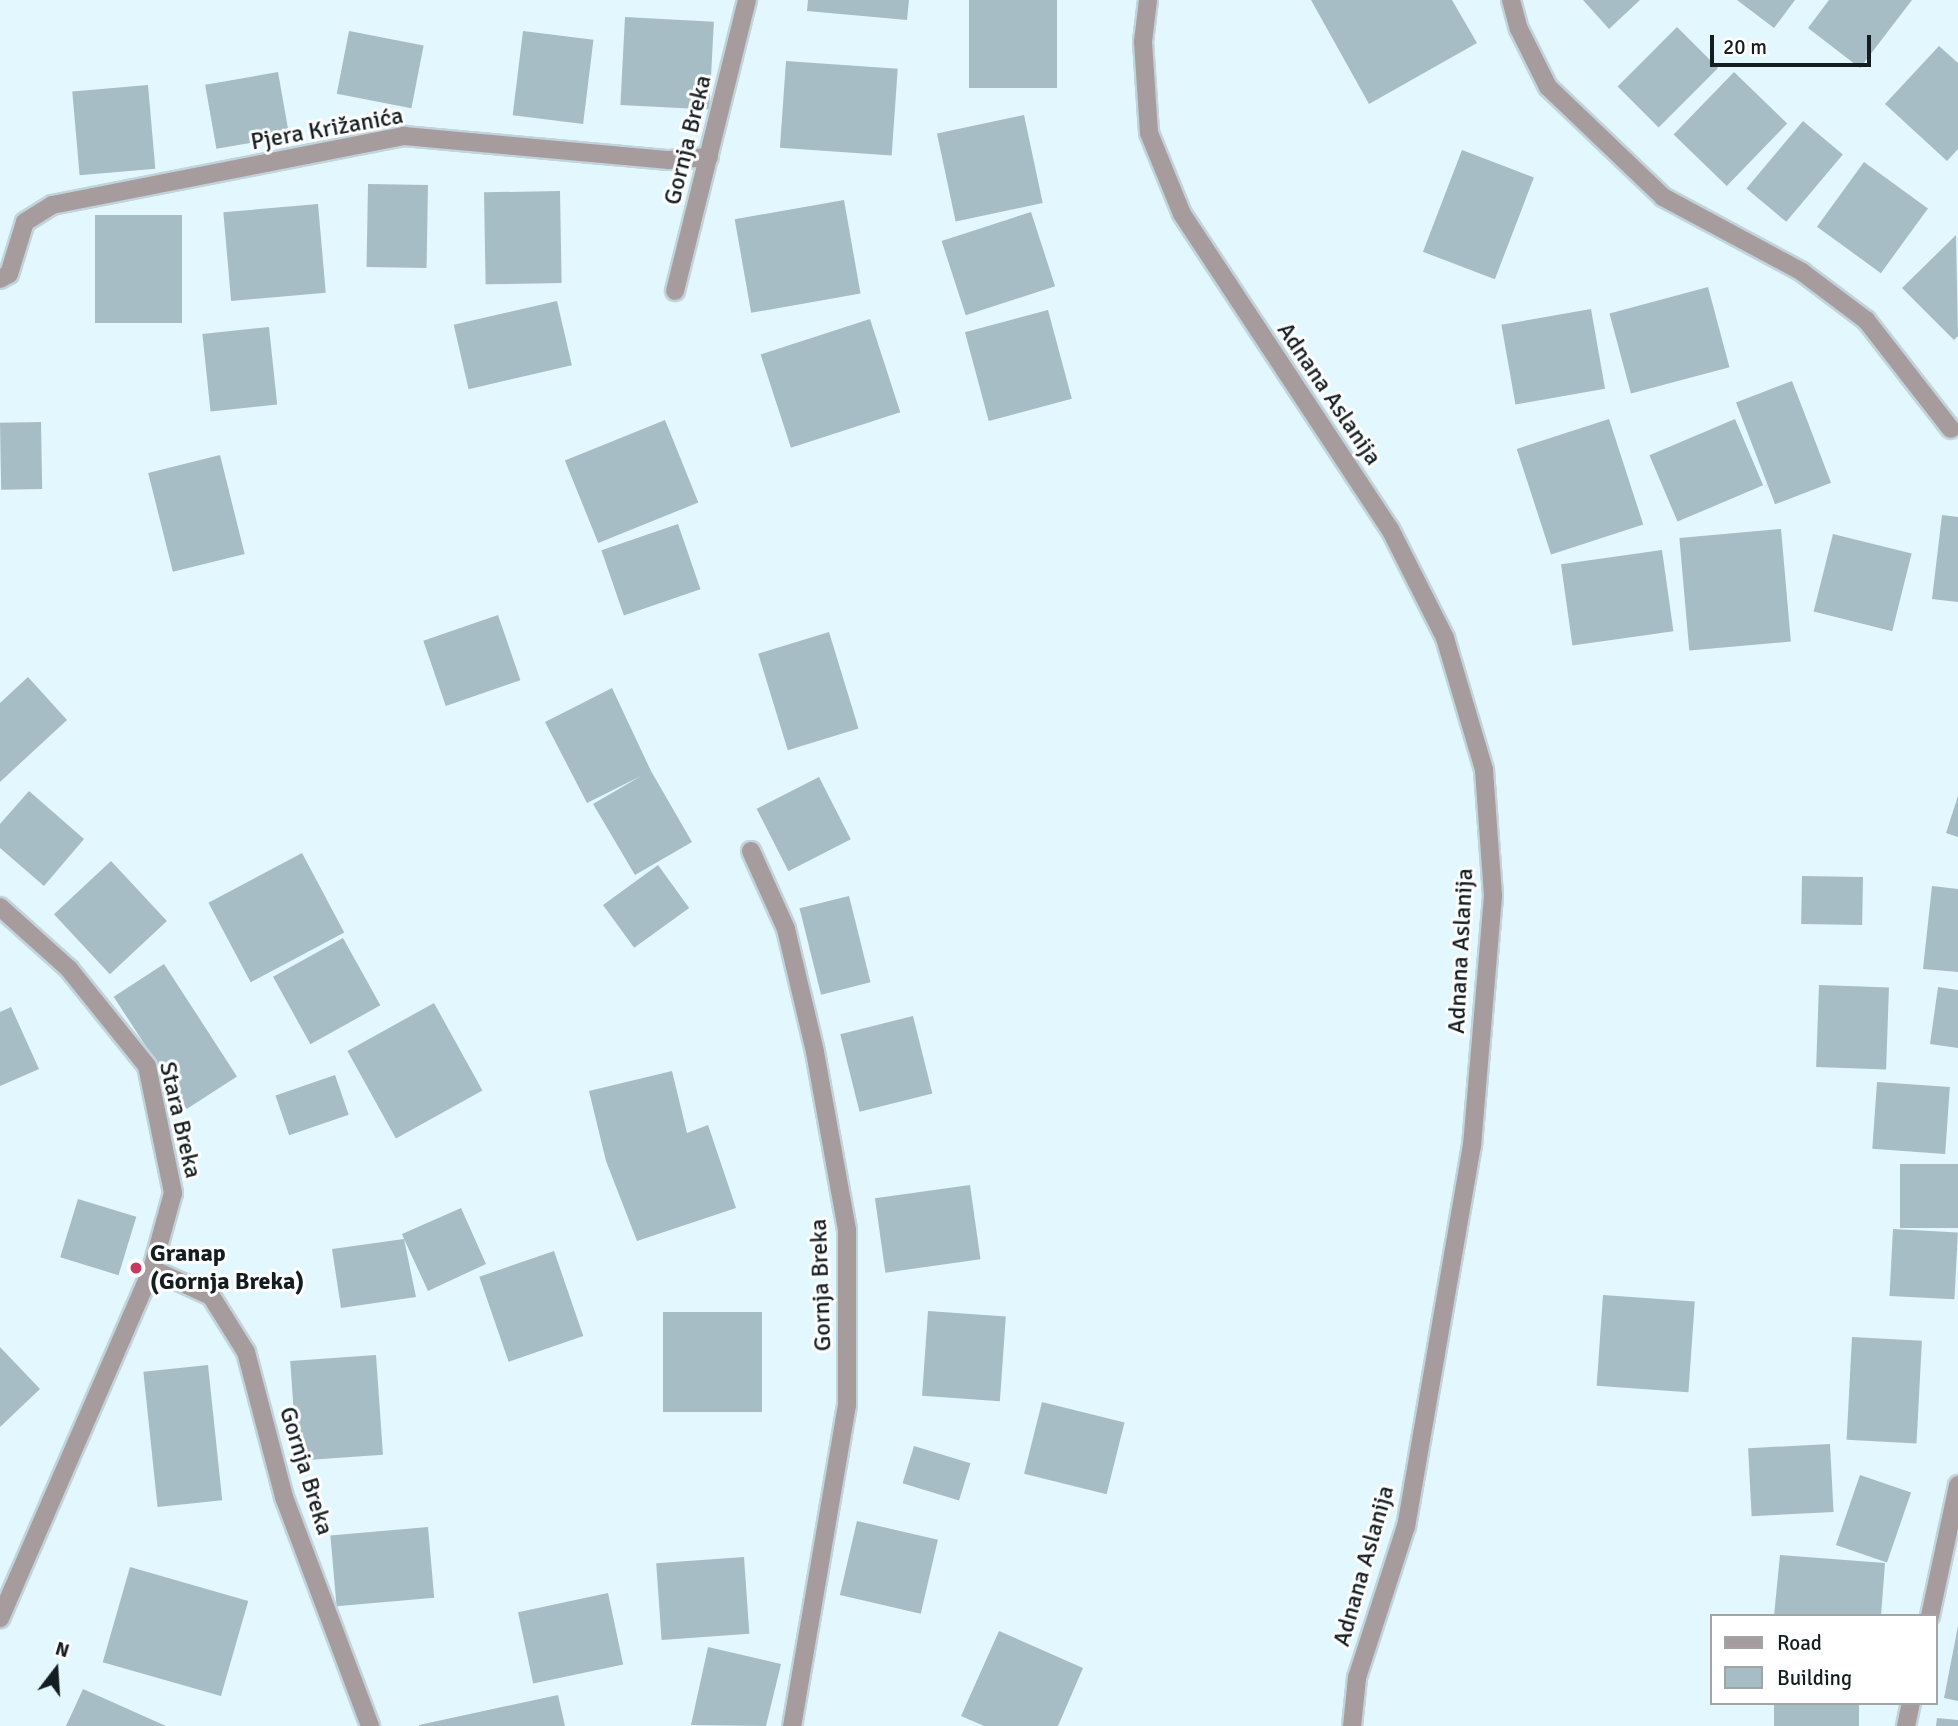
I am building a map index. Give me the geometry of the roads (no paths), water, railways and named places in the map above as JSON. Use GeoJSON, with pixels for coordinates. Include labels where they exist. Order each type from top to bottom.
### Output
{"type":"FeatureCollection","features":[{"type":"Feature","properties":{"kind":"street","name":"Gornja Breka"},"geometry":{"type":"LineString","coordinates":[[675,291],[747,0]]}},
{"type":"Feature","properties":{"kind":"street","name":"Adnana Aslanija"},"geometry":{"type":"LineString","coordinates":[[1148,0],[1143,42],[1149,133],[1182,214],[1390,529],[1445,638],[1483,770],[1493,896],[1472,1145],[1406,1526],[1357,1678],[1352,1726]]}},
{"type":"Feature","properties":{"kind":"street"},"geometry":{"type":"LineString","coordinates":[[1511,0],[1519,29],[1548,87],[1663,197],[1802,272],[1866,320],[1951,429]]}},
{"type":"Feature","properties":{"kind":"street","name":"Pjera Križanića"},"geometry":{"type":"LineString","coordinates":[[0,279],[9,274],[25,222],[52,205],[404,136],[669,160],[709,157]]}},
{"type":"Feature","properties":{"kind":"street","name":"Gornja Breka"},"geometry":{"type":"LineString","coordinates":[[751,851],[786,929],[815,1052],[847,1230],[847,1405],[792,1726]]}},
{"type":"Feature","properties":{"kind":"street","name":"Stara Breka"},"geometry":{"type":"LineString","coordinates":[[0,907],[69,969],[147,1066],[173,1193],[152,1269],[0,1618]]}},
{"type":"Feature","properties":{"kind":"street","name":"Gornja Breka"},"geometry":{"type":"LineString","coordinates":[[152,1269],[211,1296],[246,1352],[284,1497],[370,1726]]}},
{"type":"Feature","properties":{"kind":"street"},"geometry":{"type":"LineString","coordinates":[[1930,1614],[1958,1485]]}},
{"type":"Feature","properties":{"kind":"street"},"geometry":{"type":"LineString","coordinates":[[1906,1726],[1911,1705]]}},
{"type":"Feature","properties":{"kind":"place","name":"Granap (Gornja Breka)"},"geometry":{"type":"Point","coordinates":[136,1268]}}]}
